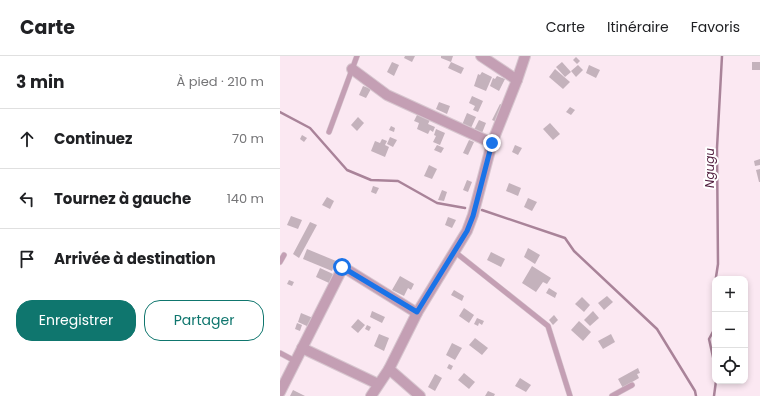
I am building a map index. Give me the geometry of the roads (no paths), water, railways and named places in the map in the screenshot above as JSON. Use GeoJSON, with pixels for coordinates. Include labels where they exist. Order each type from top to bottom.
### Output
{"type":"FeatureCollection","features":[{"type":"Feature","properties":{"kind":"street"},"geometry":{"type":"LineString","coordinates":[[481,56],[517,80]]}},
{"type":"Feature","properties":{"kind":"street"},"geometry":{"type":"LineString","coordinates":[[372,396],[417,312],[467,231],[473,216],[492,143],[525,56]]}},
{"type":"Feature","properties":{"kind":"street"},"geometry":{"type":"LineString","coordinates":[[352,69],[387,95],[492,143]]}},
{"type":"Feature","properties":{"kind":"street"},"geometry":{"type":"LineString","coordinates":[[280,392],[342,267],[417,312]]}},
{"type":"Feature","properties":{"kind":"street"},"geometry":{"type":"LineString","coordinates":[[302,348],[378,384]]}},
{"type":"Feature","properties":{"kind":"street"},"geometry":{"type":"LineString","coordinates":[[388,368],[420,396]]}},
{"type":"Feature","properties":{"kind":"lane"},"geometry":{"type":"LineString","coordinates":[[328,132],[357,56]]}},
{"type":"Feature","properties":{"kind":"lane"},"geometry":{"type":"LineString","coordinates":[[455,252],[548,326],[570,396]]}},
{"type":"Feature","properties":{"kind":"lane"},"geometry":{"type":"LineString","coordinates":[[280,262],[284,255]]}},
{"type":"Feature","properties":{"kind":"lane"},"geometry":{"type":"LineString","coordinates":[[280,353],[295,361]]}},
{"type":"Feature","properties":{"kind":"lane"},"geometry":{"type":"LineString","coordinates":[[612,396],[632,385]]}},
{"type":"Feature","properties":{"kind":"waterway","name":"Ngugu"},"geometry":{"type":"LineString","coordinates":[[716,276],[718,264],[717,148],[722,56]]}},
{"type":"Feature","properties":{"kind":"waterway"},"geometry":{"type":"LineString","coordinates":[[280,112],[310,128],[347,170],[371,180],[398,181],[437,203],[465,208]]}},
{"type":"Feature","properties":{"kind":"waterway"},"geometry":{"type":"LineString","coordinates":[[482,210],[565,238],[574,251],[657,329],[695,391],[696,396]]}},
{"type":"Feature","properties":{"kind":"waterway","name":"Ngugu"},"geometry":{"type":"LineString","coordinates":[[712,334],[709,339],[712,352]]}},
{"type":"Feature","properties":{"kind":"waterway","name":"Ngugu"},"geometry":{"type":"LineString","coordinates":[[714,396],[716,384]]}}]}
